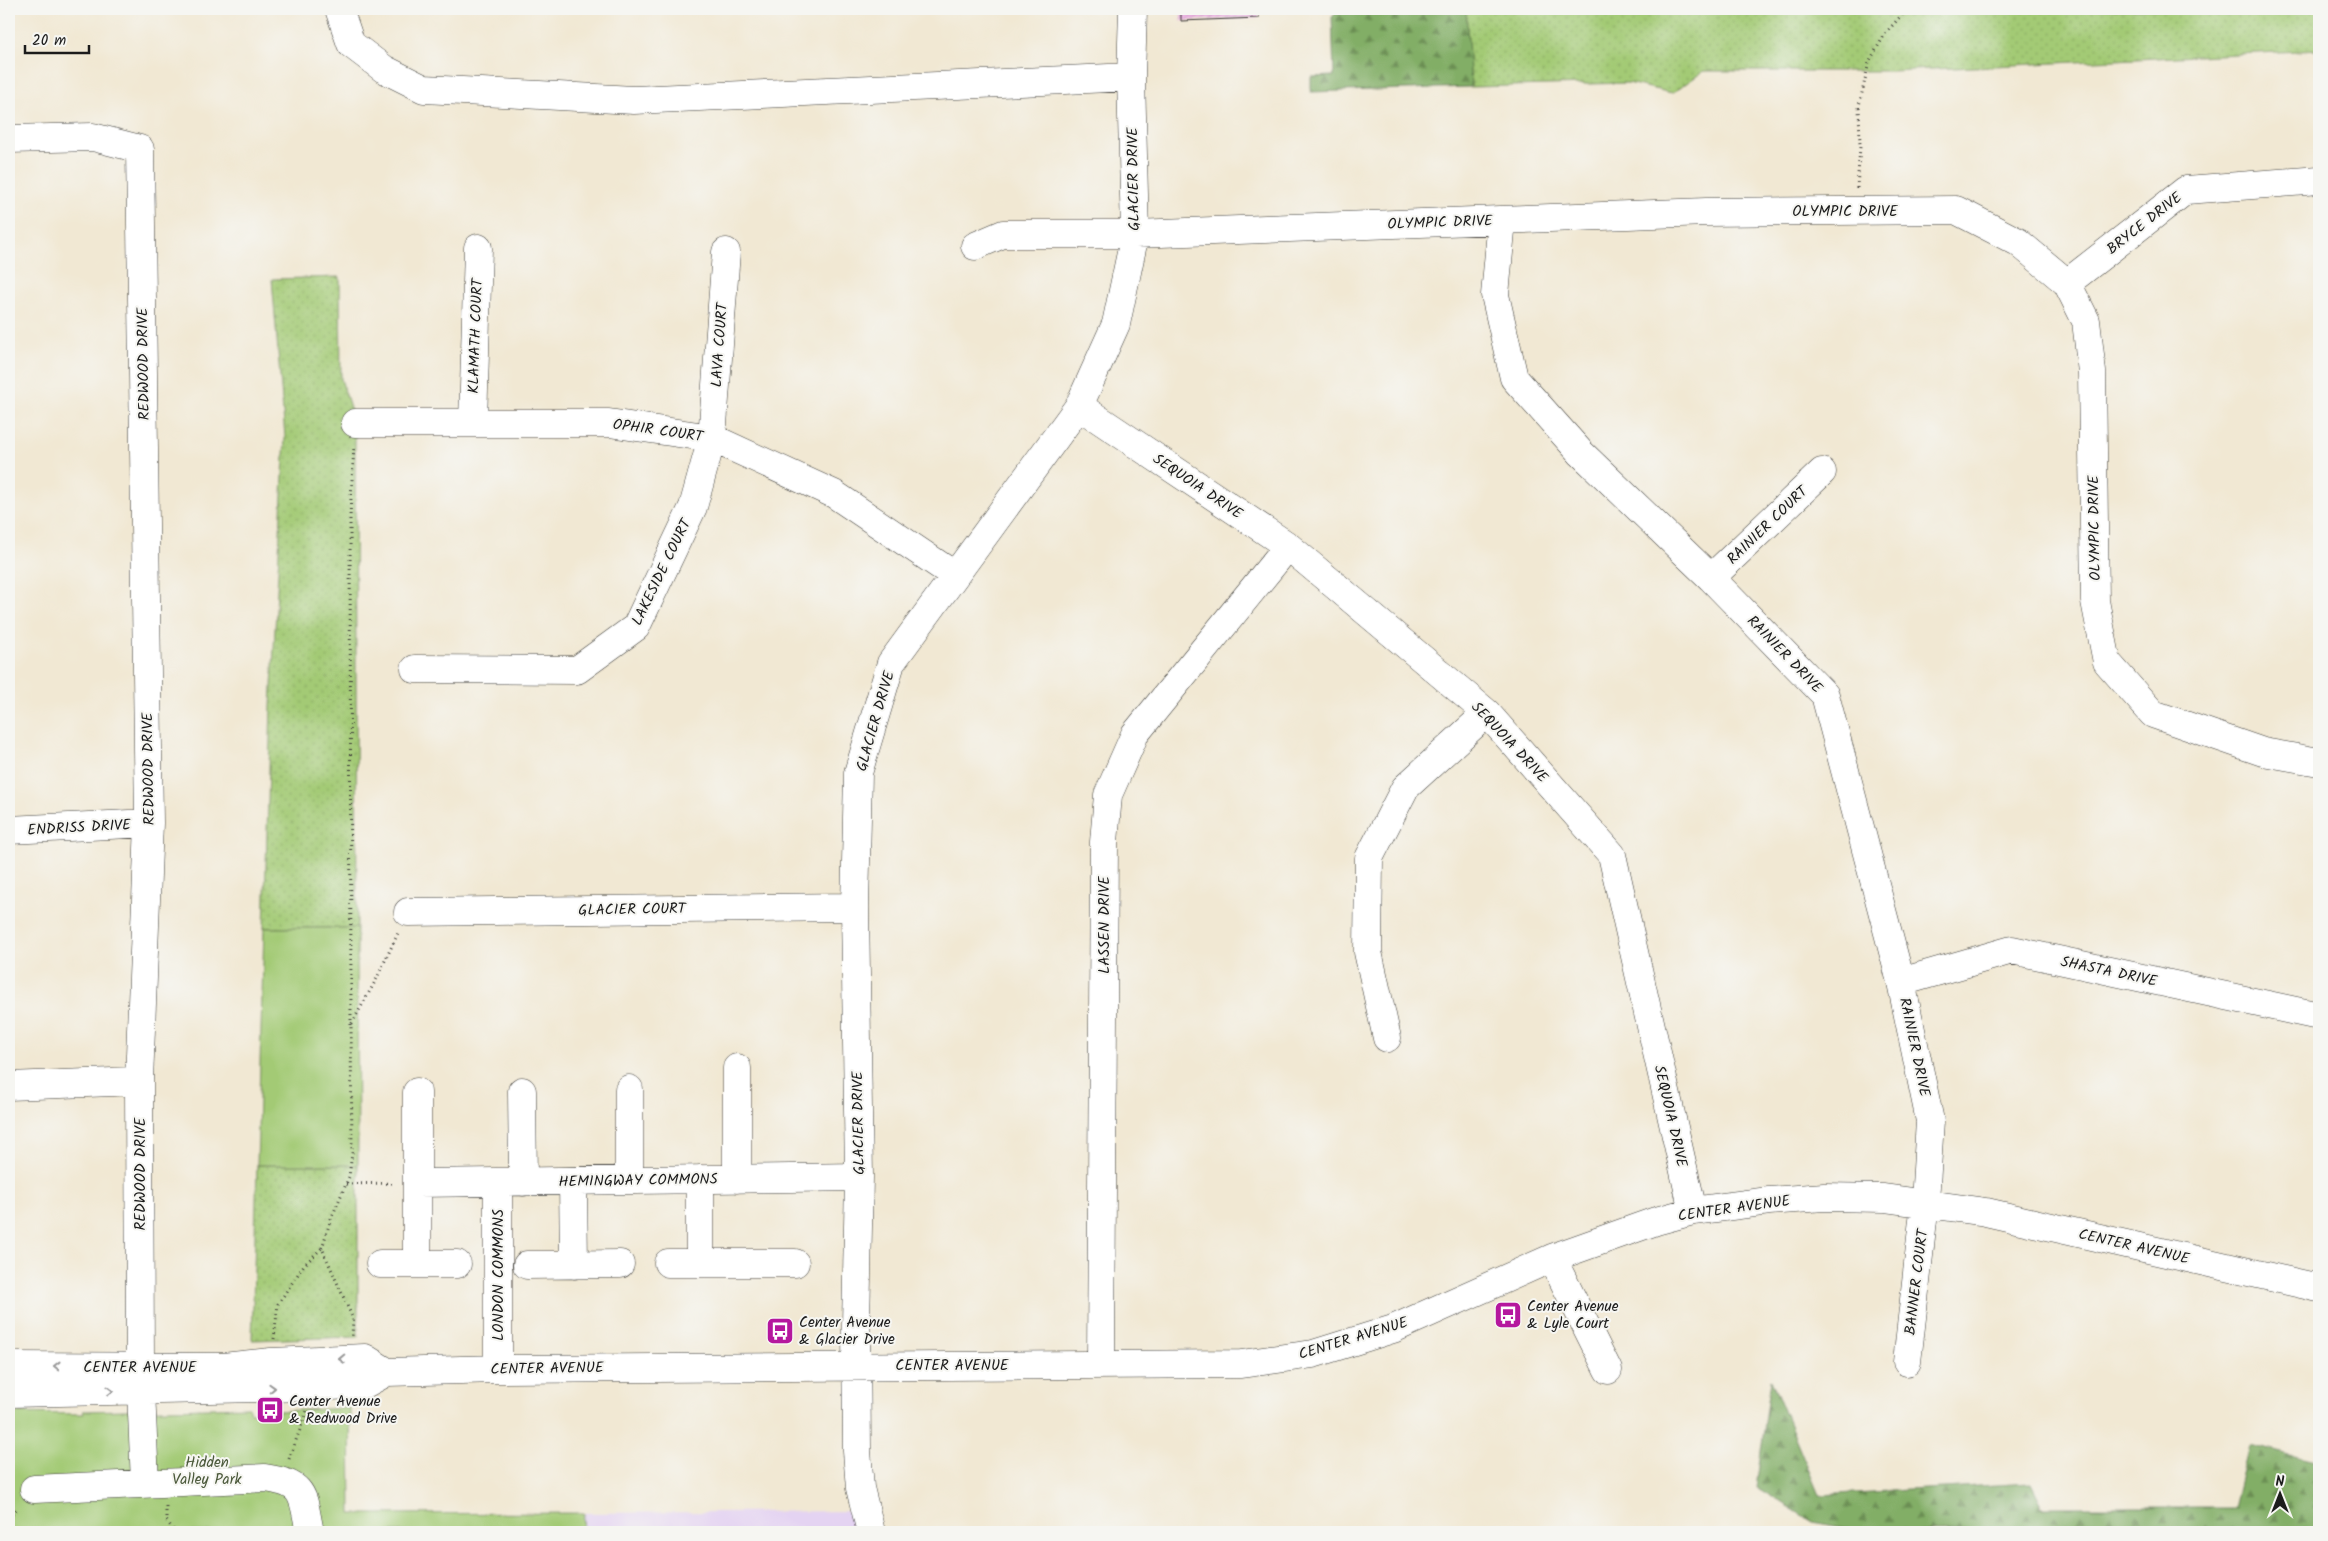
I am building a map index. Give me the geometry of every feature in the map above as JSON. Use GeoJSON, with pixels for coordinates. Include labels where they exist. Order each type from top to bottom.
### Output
{"type":"FeatureCollection","features":[{"type":"Feature","properties":{"kind":"street"},"geometry":{"type":"LineString","coordinates":[[339,9],[351,44],[384,69],[424,89],[634,100],[1131,77]]}},
{"type":"Feature","properties":{"kind":"street","name":"GLACIER DRIVE"},"geometry":{"type":"LineString","coordinates":[[866,1531],[860,1488],[857,1366],[859,1176],[855,907],[858,773],[891,664],[1079,406],[1116,324],[1135,234],[1131,77],[1132,9]]}},
{"type":"Feature","properties":{"kind":"street","name":"REDWOOD DRIVE"},"geometry":{"type":"LineString","coordinates":[[9,139],[93,137],[140,149],[149,823],[140,1081],[141,1379],[144,1483]]}},
{"type":"Feature","properties":{"kind":"street","name":"BRYCE DRIVE"},"geometry":{"type":"LineString","coordinates":[[2067,282],[2186,190],[2319,180]]}},
{"type":"Feature","properties":{"kind":"street","name":"OLYMPIC DRIVE"},"geometry":{"type":"LineString","coordinates":[[974,246],[1003,234],[1135,234],[1706,212],[1956,210],[2018,242],[2067,282],[2086,321],[2092,372],[2095,601],[2107,662],[2153,714],[2263,752],[2319,762]]}},
{"type":"Feature","properties":{"kind":"street","name":"RAINIER DRIVE"},"geometry":{"type":"LineString","coordinates":[[1502,220],[1495,294],[1514,378],[1581,453],[1711,578],[1825,695],[1901,982],[1930,1121],[1925,1202]]}},
{"type":"Feature","properties":{"kind":"street","name":"KLAMATH COURT"},"geometry":{"type":"LineString","coordinates":[[472,423],[478,248]]}},
{"type":"Feature","properties":{"kind":"street","name":"LAVA COURT"},"geometry":{"type":"LineString","coordinates":[[712,438],[726,252]]}},
{"type":"Feature","properties":{"kind":"street","name":"SEQUOIA DRIVE"},"geometry":{"type":"LineString","coordinates":[[1079,406],[1288,546],[1487,713],[1612,855],[1693,1211]]}},
{"type":"Feature","properties":{"kind":"street","name":"OPHIR COURT"},"geometry":{"type":"LineString","coordinates":[[355,423],[609,423],[712,438],[834,494],[954,575]]}},
{"type":"Feature","properties":{"kind":"street","name":"LAKESIDE COURT"},"geometry":{"type":"LineString","coordinates":[[415,669],[576,670],[636,627],[693,507],[712,438]]}},
{"type":"Feature","properties":{"kind":"street","name":"RAINIER COURT"},"geometry":{"type":"LineString","coordinates":[[1711,578],[1822,472]]}},
{"type":"Feature","properties":{"kind":"street","name":"LASSEN DRIVE"},"geometry":{"type":"LineString","coordinates":[[1101,1365],[1104,852],[1108,795],[1135,734],[1288,546]]}},
{"type":"Feature","properties":{"kind":"street"},"geometry":{"type":"LineString","coordinates":[[1387,1038],[1368,952],[1369,858],[1405,788],[1487,713]]}},
{"type":"Feature","properties":{"kind":"street","name":"ENDRISS DRIVE"},"geometry":{"type":"LineString","coordinates":[[9,830],[149,823]]}},
{"type":"Feature","properties":{"kind":"street","name":"GLACIER COURT"},"geometry":{"type":"LineString","coordinates":[[408,912],[855,907]]}},
{"type":"Feature","properties":{"kind":"street","name":"SHASTA DRIVE"},"geometry":{"type":"LineString","coordinates":[[1901,982],[2012,950],[2319,1016]]}},
{"type":"Feature","properties":{"kind":"street"},"geometry":{"type":"LineString","coordinates":[[737,1068],[737,1179]]}},
{"type":"Feature","properties":{"kind":"street"},"geometry":{"type":"LineString","coordinates":[[9,1086],[140,1081]]}},
{"type":"Feature","properties":{"kind":"street"},"geometry":{"type":"LineString","coordinates":[[629,1089],[629,1180]]}},
{"type":"Feature","properties":{"kind":"street","name":"LONDON COMMONS"},"geometry":{"type":"LineString","coordinates":[[498,1369],[510,1182],[522,1090]]}},
{"type":"Feature","properties":{"kind":"street"},"geometry":{"type":"LineString","coordinates":[[417,1092],[417,1264]]}},
{"type":"Feature","properties":{"kind":"street","name":"HEMINGWAY COMMONS"},"geometry":{"type":"LineString","coordinates":[[417,1183],[859,1176]]}},
{"type":"Feature","properties":{"kind":"street"},"geometry":{"type":"LineString","coordinates":[[700,1179],[700,1263]]}},
{"type":"Feature","properties":{"kind":"street"},"geometry":{"type":"LineString","coordinates":[[573,1181],[574,1265]]}},
{"type":"Feature","properties":{"kind":"street","name":"CENTER AVENUE"},"geometry":{"type":"LineString","coordinates":[[9,1366],[141,1379],[316,1387],[365,1384],[387,1372],[498,1369],[1241,1364],[1313,1354],[1393,1330],[1552,1258],[1600,1239],[1693,1211],[1768,1201],[1824,1197],[1884,1198],[1925,1202],[1986,1212],[2319,1288]]}},
{"type":"Feature","properties":{"kind":"street","name":"BANNER COURT"},"geometry":{"type":"LineString","coordinates":[[1907,1362],[1925,1202]]}},
{"type":"Feature","properties":{"kind":"street"},"geometry":{"type":"LineString","coordinates":[[1552,1258],[1608,1370]]}},
{"type":"Feature","properties":{"kind":"street"},"geometry":{"type":"LineString","coordinates":[[668,1263],[795,1263]]}},
{"type":"Feature","properties":{"kind":"street"},"geometry":{"type":"LineString","coordinates":[[380,1264],[457,1264]]}},
{"type":"Feature","properties":{"kind":"street"},"geometry":{"type":"LineString","coordinates":[[527,1265],[620,1264]]}},
{"type":"Feature","properties":{"kind":"street","name":"CENTER AVENUE"},"geometry":{"type":"LineString","coordinates":[[9,1393],[141,1379],[271,1362],[365,1358],[387,1372]]}},
{"type":"Feature","properties":{"kind":"street"},"geometry":{"type":"LineString","coordinates":[[34,1490],[265,1478],[288,1481],[302,1493],[310,1532]]}},
{"type":"Feature","properties":{"kind":"path"},"geometry":{"type":"LineString","coordinates":[[1855,211],[1860,146],[1860,106],[1869,62],[1885,34],[1906,9]]}},
{"type":"Feature","properties":{"kind":"path"},"geometry":{"type":"LineString","coordinates":[[271,1362],[278,1304],[304,1265],[322,1248],[331,1219],[346,1184],[352,1153],[350,516],[355,423]]}},
{"type":"Feature","properties":{"kind":"path"},"geometry":{"type":"LineString","coordinates":[[351,1025],[376,980],[408,912]]}},
{"type":"Feature","properties":{"kind":"path"},"geometry":{"type":"LineString","coordinates":[[346,1184],[417,1183]]}},
{"type":"Feature","properties":{"kind":"path"},"geometry":{"type":"LineString","coordinates":[[322,1248],[353,1318],[350,1359]]}},
{"type":"Feature","properties":{"kind":"path"},"geometry":{"type":"LineString","coordinates":[[281,1480],[316,1387]]}},
{"type":"Feature","properties":{"kind":"shaded area"},"geometry":{"type":"Polygon","coordinates":[[[865,1511],[871,1532],[583,1532],[584,1513],[865,1511]]]}},
{"type":"Feature","properties":{"kind":"green space"},"geometry":{"type":"Polygon","coordinates":[[[1340,9],[1466,9],[1471,87],[1311,92],[1311,77],[1334,76],[1332,17],[1340,9]]]}},
{"type":"Feature","properties":{"kind":"green space"},"geometry":{"type":"Polygon","coordinates":[[[1465,9],[2319,9],[2319,50],[1893,71],[1704,71],[1672,93],[1628,83],[1471,87],[1465,9]]]}},
{"type":"Feature","properties":{"kind":"green space"},"geometry":{"type":"Polygon","coordinates":[[[340,277],[341,379],[355,423],[357,928],[264,928],[271,706],[285,437],[272,279],[340,277]]]}},
{"type":"Feature","properties":{"kind":"green space"},"geometry":{"type":"Polygon","coordinates":[[[264,928],[357,928],[358,1165],[257,1165],[264,928]]]}},
{"type":"Feature","properties":{"kind":"green space"},"geometry":{"type":"Polygon","coordinates":[[[257,1165],[358,1165],[358,1337],[252,1340],[257,1165]]]}},
{"type":"Feature","properties":{"kind":"green space"},"geometry":{"type":"Polygon","coordinates":[[[1771,1379],[1819,1495],[2031,1483],[2043,1507],[2234,1507],[2249,1445],[2319,1462],[2319,1532],[1869,1532],[1813,1522],[1756,1487],[1771,1379]]]}},
{"type":"Feature","properties":{"kind":"green space","name":"Hidden Valley Park"},"geometry":{"type":"Polygon","coordinates":[[[249,1407],[251,1412],[350,1408],[351,1514],[584,1513],[583,1532],[9,1532],[9,1413],[84,1414],[83,1411],[249,1407]]]}},
{"type":"Feature","properties":{"kind":"building"},"geometry":{"type":"Polygon","coordinates":[[[1181,9],[1259,9],[1259,18],[1181,21],[1181,9]]]}},
{"type":"Feature","properties":{"kind":"building"},"geometry":{"type":"Polygon","coordinates":[[[9,1473],[11,1473],[10,1505],[9,1505],[9,1473]]]}},
{"type":"Feature","properties":{"kind":"place","name":"Center Avenue & Lyle Court"},"geometry":{"type":"Point","coordinates":[1508,1315]}},
{"type":"Feature","properties":{"kind":"place","name":"Center Avenue & Glacier Drive"},"geometry":{"type":"Point","coordinates":[780,1331]}},
{"type":"Feature","properties":{"kind":"place","name":"Center Avenue & Redwood Drive"},"geometry":{"type":"Point","coordinates":[270,1410]}}]}
